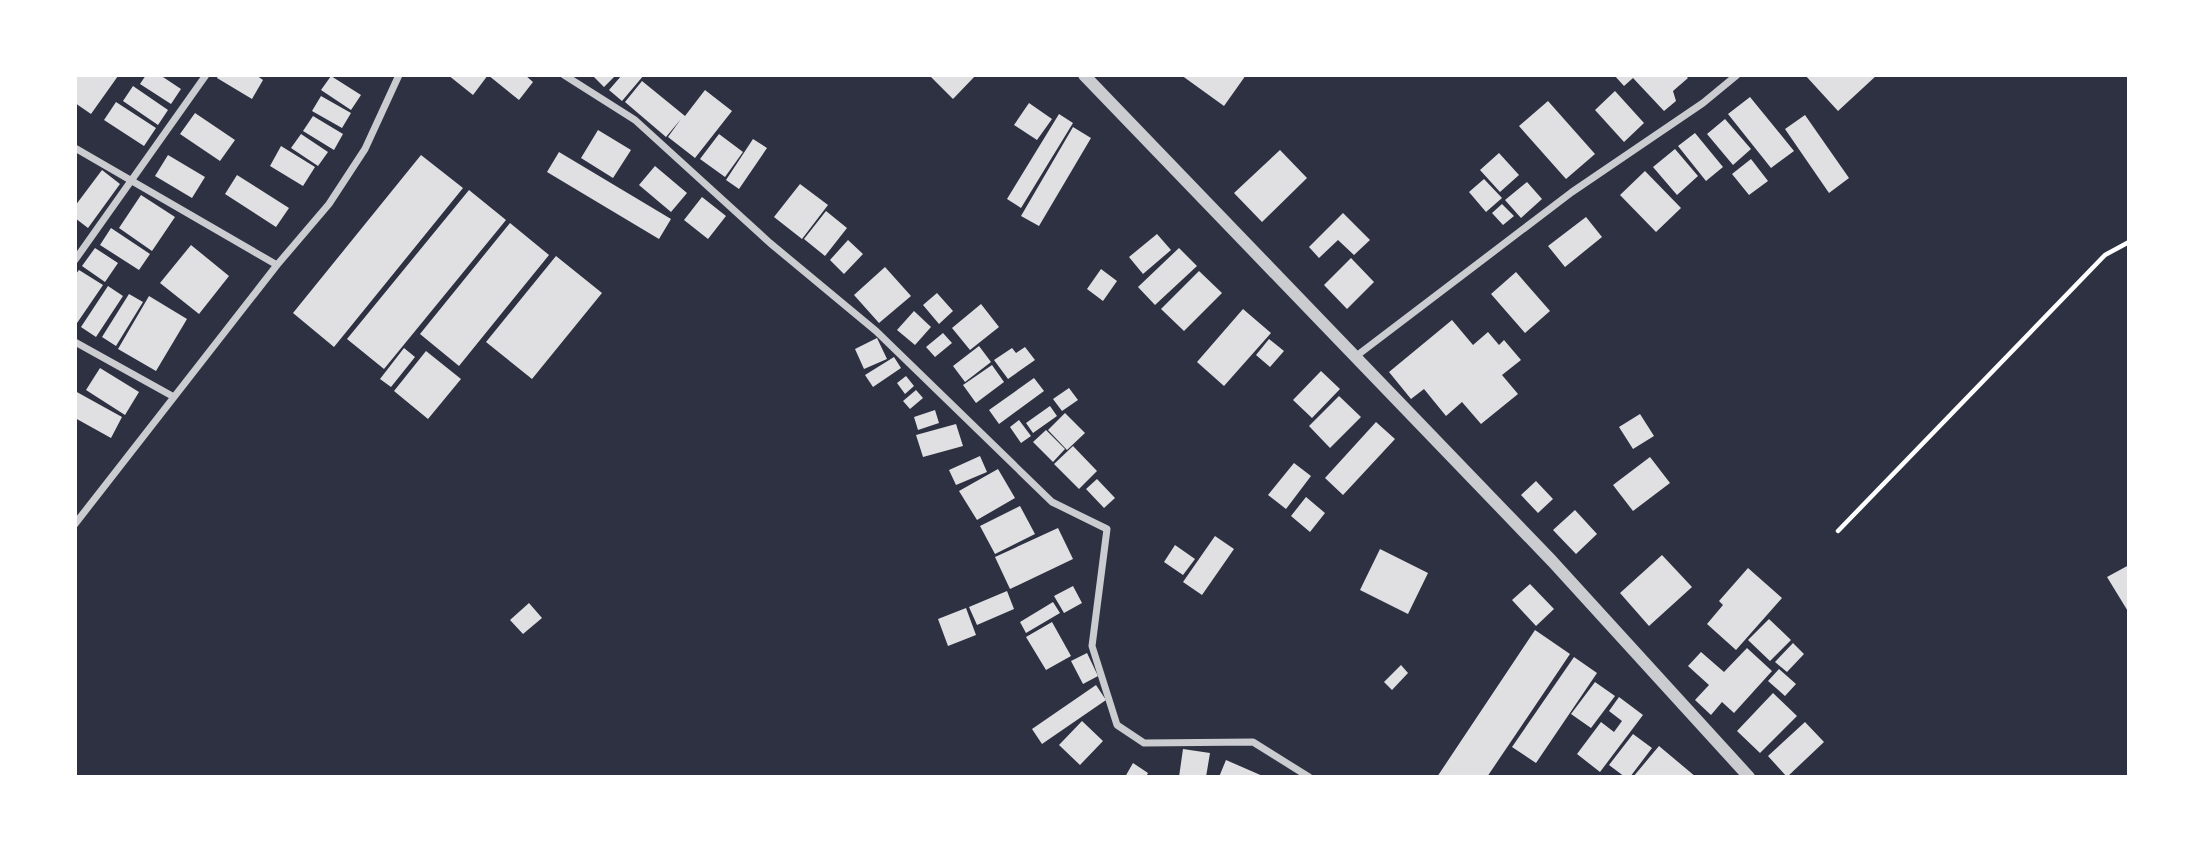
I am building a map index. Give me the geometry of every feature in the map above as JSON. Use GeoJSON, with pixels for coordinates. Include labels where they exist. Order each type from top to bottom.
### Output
{"type":"FeatureCollection","features":[{"type":"Feature","properties":{"kind":"street"},"geometry":{"type":"LineString","coordinates":[[75,260],[206,75]]}},
{"type":"Feature","properties":{"kind":"street"},"geometry":{"type":"LineString","coordinates":[[75,524],[277,265],[329,204],[365,149],[399,75]]}},
{"type":"Feature","properties":{"kind":"street"},"geometry":{"type":"LineString","coordinates":[[564,75],[635,120],[770,243],[877,331],[1052,502],[1107,529],[1093,646],[1116,725],[1144,743],[1253,742],[1309,777]]}},
{"type":"Feature","properties":{"kind":"street"},"geometry":{"type":"LineString","coordinates":[[1084,75],[1552,561],[1749,777]]}},
{"type":"Feature","properties":{"kind":"street"},"geometry":{"type":"LineString","coordinates":[[1355,357],[1572,192],[1703,103],[1737,75]]}},
{"type":"Feature","properties":{"kind":"street"},"geometry":{"type":"LineString","coordinates":[[75,148],[277,265]]}},
{"type":"Feature","properties":{"kind":"street"},"geometry":{"type":"LineString","coordinates":[[75,342],[174,397]]}},
{"type":"Feature","properties":{"kind":"path"},"geometry":{"type":"LineString","coordinates":[[1838,531],[2105,256],[2129,242]]}},
{"type":"Feature","properties":{"kind":"building"},"geometry":{"type":"Polygon","coordinates":[[[75,75],[118,76],[91,114],[75,103],[75,75]]]}},
{"type":"Feature","properties":{"kind":"building"},"geometry":{"type":"Polygon","coordinates":[[[146,75],[160,75],[181,89],[171,104],[140,84],[146,75]]]}},
{"type":"Feature","properties":{"kind":"building"},"geometry":{"type":"Polygon","coordinates":[[[218,75],[256,75],[263,80],[252,99],[217,78],[218,75]]]}},
{"type":"Feature","properties":{"kind":"building"},"geometry":{"type":"Polygon","coordinates":[[[448,75],[488,75],[473,95],[448,75]]]}},
{"type":"Feature","properties":{"kind":"building"},"geometry":{"type":"Polygon","coordinates":[[[488,75],[525,75],[533,82],[519,100],[488,75]]]}},
{"type":"Feature","properties":{"kind":"building"},"geometry":{"type":"Polygon","coordinates":[[[592,75],[616,75],[604,87],[592,75]]]}},
{"type":"Feature","properties":{"kind":"building"},"geometry":{"type":"Polygon","coordinates":[[[622,75],[644,75],[622,101],[609,90],[622,75]]]}},
{"type":"Feature","properties":{"kind":"building"},"geometry":{"type":"Polygon","coordinates":[[[929,75],[976,75],[953,99],[929,75]]]}},
{"type":"Feature","properties":{"kind":"building"},"geometry":{"type":"Polygon","coordinates":[[[1181,75],[1246,75],[1224,106],[1181,75]]]}},
{"type":"Feature","properties":{"kind":"building"},"geometry":{"type":"Polygon","coordinates":[[[1614,75],[1685,75],[1688,78],[1673,91],[1676,101],[1664,111],[1633,78],[1624,86],[1614,75]]]}},
{"type":"Feature","properties":{"kind":"building"},"geometry":{"type":"Polygon","coordinates":[[[1805,75],[1877,75],[1838,111],[1805,75]]]}},
{"type":"Feature","properties":{"kind":"building"},"geometry":{"type":"Polygon","coordinates":[[[331,76],[361,95],[351,110],[321,90],[331,76]]]}},
{"type":"Feature","properties":{"kind":"building"},"geometry":{"type":"Polygon","coordinates":[[[642,81],[685,116],[705,90],[732,111],[695,158],[668,137],[681,119],[666,137],[625,102],[642,81]]]}},
{"type":"Feature","properties":{"kind":"building"},"geometry":{"type":"Polygon","coordinates":[[[133,86],[168,110],[158,125],[123,101],[133,86]]]}},
{"type":"Feature","properties":{"kind":"building"},"geometry":{"type":"Polygon","coordinates":[[[1615,91],[1644,123],[1624,142],[1595,110],[1615,91]]]}},
{"type":"Feature","properties":{"kind":"building"},"geometry":{"type":"Polygon","coordinates":[[[321,96],[351,113],[342,128],[312,111],[321,96]]]}},
{"type":"Feature","properties":{"kind":"building"},"geometry":{"type":"Polygon","coordinates":[[[1750,97],[1794,151],[1771,168],[1728,114],[1750,97]]]}},
{"type":"Feature","properties":{"kind":"building"},"geometry":{"type":"Polygon","coordinates":[[[1548,101],[1595,154],[1566,179],[1519,126],[1548,101]]]}},
{"type":"Feature","properties":{"kind":"building"},"geometry":{"type":"Polygon","coordinates":[[[116,102],[156,128],[144,146],[104,120],[116,102]]]}},
{"type":"Feature","properties":{"kind":"building"},"geometry":{"type":"Polygon","coordinates":[[[1029,103],[1052,119],[1037,140],[1014,125],[1029,103]]]}},
{"type":"Feature","properties":{"kind":"building"},"geometry":{"type":"Polygon","coordinates":[[[195,113],[235,140],[220,161],[180,134],[195,113]]]}},
{"type":"Feature","properties":{"kind":"building"},"geometry":{"type":"Polygon","coordinates":[[[1059,114],[1073,123],[1021,208],[1007,199],[1059,114]]]}},
{"type":"Feature","properties":{"kind":"building"},"geometry":{"type":"Polygon","coordinates":[[[1805,115],[1849,178],[1829,193],[1785,129],[1805,115]]]}},
{"type":"Feature","properties":{"kind":"building"},"geometry":{"type":"Polygon","coordinates":[[[313,116],[343,134],[334,150],[303,131],[313,116]]]}},
{"type":"Feature","properties":{"kind":"building"},"geometry":{"type":"Polygon","coordinates":[[[1725,119],[1751,149],[1733,165],[1707,134],[1725,119]]]}},
{"type":"Feature","properties":{"kind":"building"},"geometry":{"type":"Polygon","coordinates":[[[1073,127],[1091,138],[1039,226],[1021,216],[1073,127]]]}},
{"type":"Feature","properties":{"kind":"building"},"geometry":{"type":"Polygon","coordinates":[[[598,130],[631,150],[613,178],[581,158],[598,130]]]}},
{"type":"Feature","properties":{"kind":"building"},"geometry":{"type":"Polygon","coordinates":[[[1695,133],[1723,167],[1706,181],[1678,146],[1695,133]]]}},
{"type":"Feature","properties":{"kind":"building"},"geometry":{"type":"Polygon","coordinates":[[[301,134],[328,152],[318,166],[291,148],[301,134]]]}},
{"type":"Feature","properties":{"kind":"building"},"geometry":{"type":"Polygon","coordinates":[[[719,134],[743,152],[725,177],[700,159],[719,134]]]}},
{"type":"Feature","properties":{"kind":"building"},"geometry":{"type":"Polygon","coordinates":[[[753,139],[767,148],[739,189],[726,180],[753,139]]]}},
{"type":"Feature","properties":{"kind":"building"},"geometry":{"type":"Polygon","coordinates":[[[281,146],[315,167],[303,186],[270,166],[281,146]]]}},
{"type":"Feature","properties":{"kind":"building"},"geometry":{"type":"Polygon","coordinates":[[[1675,149],[1698,176],[1677,195],[1653,167],[1675,149]]]}},
{"type":"Feature","properties":{"kind":"building"},"geometry":{"type":"Polygon","coordinates":[[[1280,150],[1307,178],[1262,222],[1234,193],[1280,150]]]}},
{"type":"Feature","properties":{"kind":"building"},"geometry":{"type":"Polygon","coordinates":[[[559,152],[671,219],[659,239],[547,172],[559,152]]]}},
{"type":"Feature","properties":{"kind":"building"},"geometry":{"type":"Polygon","coordinates":[[[1499,153],[1519,175],[1500,192],[1480,170],[1499,153]]]}},
{"type":"Feature","properties":{"kind":"building"},"geometry":{"type":"Polygon","coordinates":[[[168,155],[205,177],[192,198],[155,176],[168,155]]]}},
{"type":"Feature","properties":{"kind":"building"},"geometry":{"type":"Polygon","coordinates":[[[421,155],[463,188],[334,347],[293,313],[421,155]]]}},
{"type":"Feature","properties":{"kind":"building"},"geometry":{"type":"Polygon","coordinates":[[[1751,159],[1768,181],[1749,195],[1732,174],[1751,159]]]}},
{"type":"Feature","properties":{"kind":"building"},"geometry":{"type":"Polygon","coordinates":[[[655,166],[687,193],[671,212],[639,185],[655,166]]]}},
{"type":"Feature","properties":{"kind":"building"},"geometry":{"type":"Polygon","coordinates":[[[102,170],[120,184],[88,228],[75,218],[75,206],[102,170]]]}},
{"type":"Feature","properties":{"kind":"building"},"geometry":{"type":"Polygon","coordinates":[[[1645,171],[1681,208],[1656,232],[1620,195],[1645,171]]]}},
{"type":"Feature","properties":{"kind":"building"},"geometry":{"type":"Polygon","coordinates":[[[237,175],[289,208],[276,227],[225,194],[237,175]]]}},
{"type":"Feature","properties":{"kind":"building"},"geometry":{"type":"Polygon","coordinates":[[[1484,179],[1502,198],[1486,212],[1469,192],[1484,179]]]}},
{"type":"Feature","properties":{"kind":"building"},"geometry":{"type":"Polygon","coordinates":[[[1527,182],[1542,199],[1521,218],[1505,200],[1527,182]]]}},
{"type":"Feature","properties":{"kind":"building"},"geometry":{"type":"Polygon","coordinates":[[[800,184],[828,205],[802,239],[774,217],[800,184]]]}},
{"type":"Feature","properties":{"kind":"building"},"geometry":{"type":"Polygon","coordinates":[[[469,190],[506,220],[384,369],[347,339],[469,190]]]}},
{"type":"Feature","properties":{"kind":"building"},"geometry":{"type":"Polygon","coordinates":[[[141,195],[175,217],[152,251],[119,228],[141,195]]]}},
{"type":"Feature","properties":{"kind":"building"},"geometry":{"type":"Polygon","coordinates":[[[702,197],[726,216],[708,239],[684,220],[702,197]]]}},
{"type":"Feature","properties":{"kind":"building"},"geometry":{"type":"Polygon","coordinates":[[[1502,204],[1514,216],[1503,225],[1492,213],[1502,204]]]}},
{"type":"Feature","properties":{"kind":"building"},"geometry":{"type":"Polygon","coordinates":[[[826,211],[847,228],[825,256],[804,239],[826,211]]]}},
{"type":"Feature","properties":{"kind":"building"},"geometry":{"type":"Polygon","coordinates":[[[1343,213],[1370,240],[1354,255],[1338,240],[1319,258],[1309,247],[1343,213]]]}},
{"type":"Feature","properties":{"kind":"building"},"geometry":{"type":"Polygon","coordinates":[[[1586,217],[1602,237],[1565,267],[1548,246],[1586,217]]]}},
{"type":"Feature","properties":{"kind":"building"},"geometry":{"type":"Polygon","coordinates":[[[510,223],[549,255],[459,366],[420,334],[510,223]]]}},
{"type":"Feature","properties":{"kind":"building"},"geometry":{"type":"Polygon","coordinates":[[[111,228],[150,254],[139,270],[100,245],[111,228]]]}},
{"type":"Feature","properties":{"kind":"building"},"geometry":{"type":"Polygon","coordinates":[[[1157,234],[1171,250],[1143,274],[1129,257],[1157,234]]]}},
{"type":"Feature","properties":{"kind":"building"},"geometry":{"type":"Polygon","coordinates":[[[848,240],[863,254],[844,274],[830,260],[848,240]]]}},
{"type":"Feature","properties":{"kind":"building"},"geometry":{"type":"Polygon","coordinates":[[[191,245],[229,276],[199,314],[160,283],[191,245]]]}},
{"type":"Feature","properties":{"kind":"building"},"geometry":{"type":"Polygon","coordinates":[[[95,248],[118,263],[105,282],[82,266],[95,248]]]}},
{"type":"Feature","properties":{"kind":"building"},"geometry":{"type":"Polygon","coordinates":[[[1179,248],[1197,266],[1155,305],[1138,287],[1179,248]]]}},
{"type":"Feature","properties":{"kind":"building"},"geometry":{"type":"Polygon","coordinates":[[[556,256],[602,293],[532,379],[486,342],[556,256]]]}},
{"type":"Feature","properties":{"kind":"building"},"geometry":{"type":"Polygon","coordinates":[[[1351,258],[1374,282],[1347,309],[1324,285],[1351,258]]]}},
{"type":"Feature","properties":{"kind":"building"},"geometry":{"type":"Polygon","coordinates":[[[885,267],[911,296],[879,323],[854,295],[885,267]]]}},
{"type":"Feature","properties":{"kind":"building"},"geometry":{"type":"Polygon","coordinates":[[[1101,269],[1117,281],[1103,301],[1087,289],[1101,269]]]}},
{"type":"Feature","properties":{"kind":"building"},"geometry":{"type":"Polygon","coordinates":[[[79,270],[103,285],[75,326],[75,275],[79,270]]]}},
{"type":"Feature","properties":{"kind":"building"},"geometry":{"type":"Polygon","coordinates":[[[1199,271],[1222,293],[1184,331],[1161,309],[1199,271]]]}},
{"type":"Feature","properties":{"kind":"building"},"geometry":{"type":"Polygon","coordinates":[[[1516,272],[1550,311],[1525,333],[1491,294],[1516,272]]]}},
{"type":"Feature","properties":{"kind":"building"},"geometry":{"type":"Polygon","coordinates":[[[108,286],[123,296],[96,337],[81,327],[108,286]]]}},
{"type":"Feature","properties":{"kind":"building"},"geometry":{"type":"Polygon","coordinates":[[[937,293],[953,311],[939,324],[923,305],[937,293]]]}},
{"type":"Feature","properties":{"kind":"building"},"geometry":{"type":"Polygon","coordinates":[[[129,294],[143,302],[116,346],[102,337],[129,294]]]}},
{"type":"Feature","properties":{"kind":"building"},"geometry":{"type":"Polygon","coordinates":[[[149,296],[187,319],[156,371],[118,349],[149,296]]]}},
{"type":"Feature","properties":{"kind":"building"},"geometry":{"type":"Polygon","coordinates":[[[981,304],[999,327],[970,350],[952,328],[981,304]]]}},
{"type":"Feature","properties":{"kind":"building"},"geometry":{"type":"Polygon","coordinates":[[[1243,309],[1271,333],[1224,386],[1197,362],[1243,309]]]}},
{"type":"Feature","properties":{"kind":"building"},"geometry":{"type":"Polygon","coordinates":[[[914,311],[931,327],[915,345],[897,330],[914,311]]]}},
{"type":"Feature","properties":{"kind":"building"},"geometry":{"type":"Polygon","coordinates":[[[1452,320],[1473,345],[1488,332],[1499,345],[1504,340],[1521,360],[1502,375],[1518,394],[1481,424],[1462,402],[1446,416],[1424,389],[1411,399],[1389,372],[1452,320]]]}},
{"type":"Feature","properties":{"kind":"building"},"geometry":{"type":"Polygon","coordinates":[[[943,333],[952,343],[935,357],[926,347],[943,333]]]}},
{"type":"Feature","properties":{"kind":"building"},"geometry":{"type":"Polygon","coordinates":[[[877,338],[887,359],[864,369],[855,349],[877,338]]]}},
{"type":"Feature","properties":{"kind":"building"},"geometry":{"type":"Polygon","coordinates":[[[1269,339],[1284,351],[1270,367],[1256,355],[1269,339]]]}},
{"type":"Feature","properties":{"kind":"building"},"geometry":{"type":"Polygon","coordinates":[[[979,346],[991,362],[965,382],[953,366],[979,346]]]}},
{"type":"Feature","properties":{"kind":"building"},"geometry":{"type":"Polygon","coordinates":[[[1025,347],[1035,360],[1008,379],[994,360],[1012,348],[1016,353],[1025,347]]]}},
{"type":"Feature","properties":{"kind":"building"},"geometry":{"type":"Polygon","coordinates":[[[404,348],[415,357],[391,387],[380,379],[404,348]]]}},
{"type":"Feature","properties":{"kind":"building"},"geometry":{"type":"Polygon","coordinates":[[[426,351],[461,379],[428,419],[394,391],[426,351]]]}},
{"type":"Feature","properties":{"kind":"building"},"geometry":{"type":"Polygon","coordinates":[[[894,357],[901,368],[873,387],[865,375],[894,357]]]}},
{"type":"Feature","properties":{"kind":"building"},"geometry":{"type":"Polygon","coordinates":[[[992,365],[1004,382],[976,403],[963,385],[992,365]]]}},
{"type":"Feature","properties":{"kind":"building"},"geometry":{"type":"Polygon","coordinates":[[[100,368],[139,392],[125,415],[86,390],[100,368]]]}},
{"type":"Feature","properties":{"kind":"building"},"geometry":{"type":"Polygon","coordinates":[[[1321,371],[1340,389],[1312,418],[1293,400],[1321,371]]]}},
{"type":"Feature","properties":{"kind":"building"},"geometry":{"type":"Polygon","coordinates":[[[906,376],[914,386],[905,394],[897,383],[906,376]]]}},
{"type":"Feature","properties":{"kind":"building"},"geometry":{"type":"Polygon","coordinates":[[[1034,378],[1044,391],[999,424],[989,410],[1034,378]]]}},
{"type":"Feature","properties":{"kind":"building"},"geometry":{"type":"Polygon","coordinates":[[[1069,388],[1078,400],[1062,411],[1053,399],[1069,388]]]}},
{"type":"Feature","properties":{"kind":"building"},"geometry":{"type":"Polygon","coordinates":[[[916,390],[923,398],[910,409],[903,401],[916,390]]]}},
{"type":"Feature","properties":{"kind":"building"},"geometry":{"type":"Polygon","coordinates":[[[75,391],[122,417],[111,438],[75,418],[75,391]]]}},
{"type":"Feature","properties":{"kind":"building"},"geometry":{"type":"Polygon","coordinates":[[[1339,396],[1361,417],[1330,448],[1309,426],[1339,396]]]}},
{"type":"Feature","properties":{"kind":"building"},"geometry":{"type":"Polygon","coordinates":[[[1050,406],[1057,416],[1033,433],[1026,423],[1050,406]]]}},
{"type":"Feature","properties":{"kind":"building"},"geometry":{"type":"Polygon","coordinates":[[[935,410],[939,423],[918,430],[914,417],[935,410]]]}},
{"type":"Feature","properties":{"kind":"building"},"geometry":{"type":"Polygon","coordinates":[[[1065,413],[1085,433],[1067,450],[1048,430],[1065,413]]]}},
{"type":"Feature","properties":{"kind":"building"},"geometry":{"type":"Polygon","coordinates":[[[1640,414],[1654,436],[1633,449],[1619,427],[1640,414]]]}},
{"type":"Feature","properties":{"kind":"building"},"geometry":{"type":"Polygon","coordinates":[[[1019,420],[1031,436],[1021,443],[1010,427],[1019,420]]]}},
{"type":"Feature","properties":{"kind":"building"},"geometry":{"type":"Polygon","coordinates":[[[1376,422],[1395,439],[1343,495],[1325,478],[1376,422]]]}},
{"type":"Feature","properties":{"kind":"building"},"geometry":{"type":"Polygon","coordinates":[[[956,424],[963,446],[923,457],[916,435],[956,424]]]}},
{"type":"Feature","properties":{"kind":"building"},"geometry":{"type":"Polygon","coordinates":[[[1046,430],[1065,449],[1053,462],[1033,442],[1046,430]]]}},
{"type":"Feature","properties":{"kind":"building"},"geometry":{"type":"Polygon","coordinates":[[[1073,446],[1097,471],[1079,489],[1054,464],[1073,446]]]}},
{"type":"Feature","properties":{"kind":"building"},"geometry":{"type":"Polygon","coordinates":[[[980,456],[987,472],[956,485],[949,470],[980,456]]]}},
{"type":"Feature","properties":{"kind":"building"},"geometry":{"type":"Polygon","coordinates":[[[1650,457],[1670,483],[1633,511],[1613,485],[1650,457]]]}},
{"type":"Feature","properties":{"kind":"building"},"geometry":{"type":"Polygon","coordinates":[[[1294,463],[1311,476],[1286,509],[1268,495],[1294,463]]]}},
{"type":"Feature","properties":{"kind":"building"},"geometry":{"type":"Polygon","coordinates":[[[998,469],[1015,498],[977,520],[959,491],[998,469]]]}},
{"type":"Feature","properties":{"kind":"building"},"geometry":{"type":"Polygon","coordinates":[[[1097,479],[1115,498],[1104,508],[1086,489],[1097,479]]]}},
{"type":"Feature","properties":{"kind":"building"},"geometry":{"type":"Polygon","coordinates":[[[1536,481],[1553,499],[1538,513],[1521,495],[1536,481]]]}},
{"type":"Feature","properties":{"kind":"building"},"geometry":{"type":"Polygon","coordinates":[[[1306,497],[1325,513],[1310,532],[1291,516],[1306,497]]]}},
{"type":"Feature","properties":{"kind":"building"},"geometry":{"type":"Polygon","coordinates":[[[1020,506],[1035,534],[995,554],[980,526],[1020,506]]]}},
{"type":"Feature","properties":{"kind":"building"},"geometry":{"type":"Polygon","coordinates":[[[1575,510],[1597,534],[1576,554],[1553,530],[1575,510]]]}},
{"type":"Feature","properties":{"kind":"building"},"geometry":{"type":"Polygon","coordinates":[[[1058,528],[1073,559],[1010,589],[995,557],[1058,528]]]}},
{"type":"Feature","properties":{"kind":"building"},"geometry":{"type":"Polygon","coordinates":[[[1215,536],[1234,549],[1202,595],[1183,582],[1215,536]]]}},
{"type":"Feature","properties":{"kind":"building"},"geometry":{"type":"Polygon","coordinates":[[[1175,545],[1195,559],[1183,575],[1164,562],[1175,545]]]}},
{"type":"Feature","properties":{"kind":"building"},"geometry":{"type":"Polygon","coordinates":[[[1380,549],[1428,573],[1408,614],[1360,590],[1380,549]]]}},
{"type":"Feature","properties":{"kind":"building"},"geometry":{"type":"Polygon","coordinates":[[[1662,555],[1692,587],[1649,626],[1620,593],[1662,555]]]}},
{"type":"Feature","properties":{"kind":"building"},"geometry":{"type":"Polygon","coordinates":[[[2129,565],[2129,613],[2107,577],[2129,565]]]}},
{"type":"Feature","properties":{"kind":"building"},"geometry":{"type":"Polygon","coordinates":[[[1748,568],[1782,598],[1736,650],[1707,624],[1723,605],[1719,601],[1748,568]]]}},
{"type":"Feature","properties":{"kind":"building"},"geometry":{"type":"Polygon","coordinates":[[[1530,584],[1554,609],[1536,626],[1512,600],[1530,584]]]}},
{"type":"Feature","properties":{"kind":"building"},"geometry":{"type":"Polygon","coordinates":[[[1073,586],[1082,603],[1064,613],[1054,596],[1073,586]]]}},
{"type":"Feature","properties":{"kind":"building"},"geometry":{"type":"Polygon","coordinates":[[[1007,591],[1014,609],[977,625],[969,607],[1007,591]]]}},
{"type":"Feature","properties":{"kind":"building"},"geometry":{"type":"Polygon","coordinates":[[[1053,602],[1060,613],[1026,633],[1020,622],[1053,602]]]}},
{"type":"Feature","properties":{"kind":"building"},"geometry":{"type":"Polygon","coordinates":[[[529,603],[542,618],[523,634],[510,620],[529,603]]]}},
{"type":"Feature","properties":{"kind":"building"},"geometry":{"type":"Polygon","coordinates":[[[966,608],[976,635],[948,646],[938,619],[966,608]]]}},
{"type":"Feature","properties":{"kind":"building"},"geometry":{"type":"Polygon","coordinates":[[[1769,619],[1791,640],[1770,661],[1748,640],[1769,619]]]}},
{"type":"Feature","properties":{"kind":"building"},"geometry":{"type":"Polygon","coordinates":[[[1052,622],[1071,656],[1046,670],[1026,637],[1052,622]]]}},
{"type":"Feature","properties":{"kind":"building"},"geometry":{"type":"Polygon","coordinates":[[[1535,630],[1570,654],[1487,777],[1437,777],[1535,630]]]}},
{"type":"Feature","properties":{"kind":"building"},"geometry":{"type":"Polygon","coordinates":[[[1793,643],[1804,654],[1787,672],[1775,662],[1793,643]]]}},
{"type":"Feature","properties":{"kind":"building"},"geometry":{"type":"Polygon","coordinates":[[[1747,648],[1772,671],[1734,713],[1722,702],[1711,715],[1695,700],[1709,685],[1688,666],[1701,652],[1724,672],[1747,648]]]}},
{"type":"Feature","properties":{"kind":"building"},"geometry":{"type":"Polygon","coordinates":[[[1087,653],[1098,676],[1083,684],[1071,661],[1087,653]]]}},
{"type":"Feature","properties":{"kind":"building"},"geometry":{"type":"Polygon","coordinates":[[[1574,657],[1597,673],[1536,763],[1512,747],[1574,657]]]}},
{"type":"Feature","properties":{"kind":"building"},"geometry":{"type":"Polygon","coordinates":[[[1401,665],[1408,673],[1392,690],[1384,682],[1401,665]]]}},
{"type":"Feature","properties":{"kind":"building"},"geometry":{"type":"Polygon","coordinates":[[[1779,669],[1796,684],[1785,696],[1768,681],[1779,669]]]}},
{"type":"Feature","properties":{"kind":"building"},"geometry":{"type":"Polygon","coordinates":[[[1595,682],[1615,696],[1591,728],[1571,714],[1595,682]]]}},
{"type":"Feature","properties":{"kind":"building"},"geometry":{"type":"Polygon","coordinates":[[[1096,685],[1106,700],[1042,744],[1032,729],[1096,685]]]}},
{"type":"Feature","properties":{"kind":"building"},"geometry":{"type":"Polygon","coordinates":[[[1773,693],[1797,716],[1760,753],[1737,731],[1773,693]]]}},
{"type":"Feature","properties":{"kind":"building"},"geometry":{"type":"Polygon","coordinates":[[[1619,697],[1643,715],[1600,772],[1577,754],[1601,722],[1614,732],[1622,721],[1609,711],[1619,697]]]}},
{"type":"Feature","properties":{"kind":"building"},"geometry":{"type":"Polygon","coordinates":[[[1082,721],[1103,741],[1080,765],[1059,745],[1082,721]]]}},
{"type":"Feature","properties":{"kind":"building"},"geometry":{"type":"Polygon","coordinates":[[[1805,722],[1824,742],[1787,777],[1768,756],[1805,722]]]}},
{"type":"Feature","properties":{"kind":"building"},"geometry":{"type":"Polygon","coordinates":[[[1633,734],[1652,748],[1630,777],[1625,777],[1609,765],[1633,734]]]}},
{"type":"Feature","properties":{"kind":"building"},"geometry":{"type":"Polygon","coordinates":[[[1659,746],[1696,777],[1633,777],[1659,746]]]}},
{"type":"Feature","properties":{"kind":"building"},"geometry":{"type":"Polygon","coordinates":[[[1183,749],[1210,753],[1206,777],[1179,777],[1183,749]]]}},
{"type":"Feature","properties":{"kind":"building"},"geometry":{"type":"Polygon","coordinates":[[[1226,760],[1265,777],[1219,777],[1226,760]]]}},
{"type":"Feature","properties":{"kind":"building"},"geometry":{"type":"Polygon","coordinates":[[[1133,763],[1148,773],[1146,777],[1125,777],[1133,763]]]}}]}
